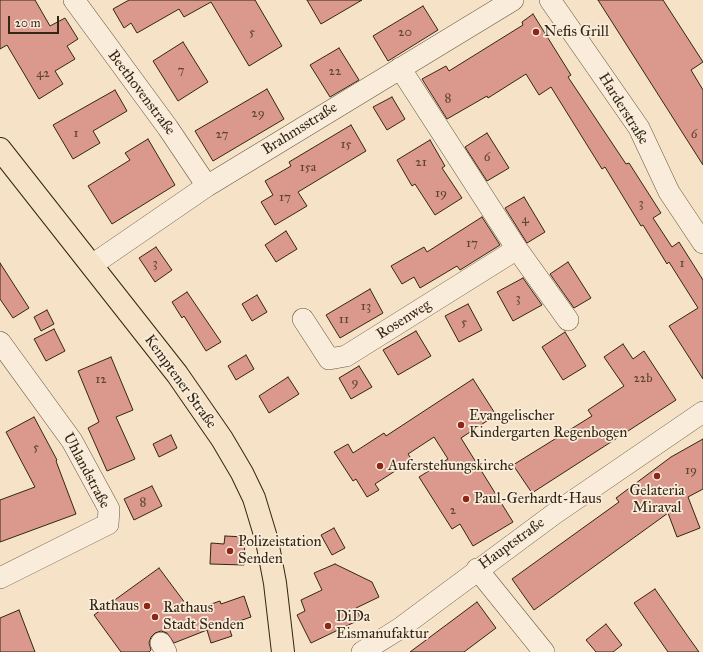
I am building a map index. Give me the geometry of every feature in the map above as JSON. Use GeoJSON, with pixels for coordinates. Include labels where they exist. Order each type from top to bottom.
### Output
{"type":"FeatureCollection","features":[{"type":"Feature","properties":{"kind":"main road","name":"Kemptener Straße"},"geometry":{"type":"LineString","coordinates":[[0,149],[177,374],[222,439],[242,473],[254,498],[267,541],[275,582],[283,652]]}},
{"type":"Feature","properties":{"kind":"street","name":"Brahmsstraße"},"geometry":{"type":"LineString","coordinates":[[92,265],[208,186],[513,0]]}},
{"type":"Feature","properties":{"kind":"street","name":"Harderstraße"},"geometry":{"type":"LineString","coordinates":[[550,0],[639,128],[669,192],[703,243]]}},
{"type":"Feature","properties":{"kind":"street","name":"Beethovenstraße"},"geometry":{"type":"LineString","coordinates":[[79,2],[208,186]]}},
{"type":"Feature","properties":{"kind":"street"},"geometry":{"type":"LineString","coordinates":[[400,68],[517,248],[568,320]]}},
{"type":"Feature","properties":{"kind":"street","name":"Rosenweg"},"geometry":{"type":"LineString","coordinates":[[303,319],[329,359],[346,356],[517,248]]}},
{"type":"Feature","properties":{"kind":"street","name":"Uhlandstraße"},"geometry":{"type":"LineString","coordinates":[[0,342],[72,441],[109,509],[108,524],[0,578]]}},
{"type":"Feature","properties":{"kind":"street","name":"Hauptstraße"},"geometry":{"type":"LineString","coordinates":[[362,652],[399,629],[478,569],[651,446],[703,412]]}},
{"type":"Feature","properties":{"kind":"street"},"geometry":{"type":"LineString","coordinates":[[478,569],[544,652]]}},
{"type":"Feature","properties":{"kind":"building"},"geometry":{"type":"Polygon","coordinates":[[[0,0],[35,0],[50,26],[65,18],[78,39],[67,46],[75,59],[55,71],[63,84],[39,99],[7,45],[0,49],[0,0]]]}},
{"type":"Feature","properties":{"kind":"building"},"geometry":{"type":"Polygon","coordinates":[[[129,0],[255,0],[282,46],[249,66],[211,2],[184,17],[179,9],[137,33],[131,23],[124,28],[113,9],[129,0]]]}},
{"type":"Feature","properties":{"kind":"building"},"geometry":{"type":"Polygon","coordinates":[[[307,0],[362,0],[321,24],[307,0]]]}},
{"type":"Feature","properties":{"kind":"building"},"geometry":{"type":"Polygon","coordinates":[[[598,0],[663,0],[703,62],[691,70],[703,90],[703,165],[598,0]]]}},
{"type":"Feature","properties":{"kind":"building"},"geometry":{"type":"Polygon","coordinates":[[[423,6],[438,30],[388,61],[373,36],[423,6]]]}},
{"type":"Feature","properties":{"kind":"building"},"geometry":{"type":"Polygon","coordinates":[[[533,14],[571,75],[568,77],[626,164],[629,163],[661,213],[653,218],[672,247],[679,242],[703,280],[703,379],[669,326],[698,308],[669,262],[667,264],[643,225],[641,226],[605,167],[602,169],[551,87],[539,95],[526,74],[488,98],[487,96],[447,119],[422,79],[446,66],[449,71],[523,25],[522,22],[533,14]]]}},
{"type":"Feature","properties":{"kind":"building"},"geometry":{"type":"Polygon","coordinates":[[[183,42],[208,82],[178,101],[153,61],[183,42]]]}},
{"type":"Feature","properties":{"kind":"building"},"geometry":{"type":"Polygon","coordinates":[[[339,48],[359,80],[330,97],[310,65],[339,48]]]}},
{"type":"Feature","properties":{"kind":"building"},"geometry":{"type":"Polygon","coordinates":[[[267,89],[284,119],[213,161],[195,131],[267,89]]]}},
{"type":"Feature","properties":{"kind":"building"},"geometry":{"type":"Polygon","coordinates":[[[115,90],[127,111],[93,131],[100,143],[73,159],[53,125],[115,90]]]}},
{"type":"Feature","properties":{"kind":"building"},"geometry":{"type":"Polygon","coordinates":[[[392,97],[405,119],[387,130],[373,107],[392,97]]]}},
{"type":"Feature","properties":{"kind":"building"},"geometry":{"type":"Polygon","coordinates":[[[351,125],[366,151],[298,192],[307,206],[275,225],[261,202],[273,195],[265,181],[291,166],[289,162],[351,125]]]}},
{"type":"Feature","properties":{"kind":"building"},"geometry":{"type":"Polygon","coordinates":[[[487,133],[509,168],[487,181],[465,147],[487,133]]]}},
{"type":"Feature","properties":{"kind":"building"},"geometry":{"type":"Polygon","coordinates":[[[148,139],[175,185],[112,224],[88,186],[130,160],[125,153],[148,139]]]}},
{"type":"Feature","properties":{"kind":"building"},"geometry":{"type":"Polygon","coordinates":[[[430,140],[445,166],[442,168],[462,198],[435,215],[415,184],[412,186],[397,160],[430,140]]]}},
{"type":"Feature","properties":{"kind":"building"},"geometry":{"type":"Polygon","coordinates":[[[524,197],[545,232],[527,243],[505,208],[524,197]]]}},
{"type":"Feature","properties":{"kind":"building"},"geometry":{"type":"Polygon","coordinates":[[[482,217],[500,245],[460,270],[457,266],[420,288],[414,277],[402,284],[391,266],[424,247],[427,252],[482,217]]]}},
{"type":"Feature","properties":{"kind":"building"},"geometry":{"type":"Polygon","coordinates":[[[286,231],[297,249],[276,262],[265,245],[286,231]]]}},
{"type":"Feature","properties":{"kind":"building"},"geometry":{"type":"Polygon","coordinates":[[[156,247],[172,270],[155,282],[139,258],[156,247]]]}},
{"type":"Feature","properties":{"kind":"building"},"geometry":{"type":"Polygon","coordinates":[[[568,262],[591,298],[574,308],[550,274],[568,262]]]}},
{"type":"Feature","properties":{"kind":"building"},"geometry":{"type":"Polygon","coordinates":[[[0,263],[29,308],[13,318],[0,299],[0,263]]]}},
{"type":"Feature","properties":{"kind":"building"},"geometry":{"type":"Polygon","coordinates":[[[523,278],[542,305],[513,321],[497,292],[523,278]]]}},
{"type":"Feature","properties":{"kind":"building"},"geometry":{"type":"Polygon","coordinates":[[[370,289],[383,313],[340,338],[326,315],[370,289]]]}},
{"type":"Feature","properties":{"kind":"building"},"geometry":{"type":"Polygon","coordinates":[[[187,292],[221,342],[206,351],[184,316],[182,318],[172,302],[187,292]]]}},
{"type":"Feature","properties":{"kind":"building"},"geometry":{"type":"Polygon","coordinates":[[[257,295],[267,312],[252,321],[242,304],[257,295]]]}},
{"type":"Feature","properties":{"kind":"building"},"geometry":{"type":"Polygon","coordinates":[[[468,304],[482,330],[459,342],[445,316],[468,304]]]}},
{"type":"Feature","properties":{"kind":"building"},"geometry":{"type":"Polygon","coordinates":[[[47,310],[54,324],[41,331],[34,317],[47,310]]]}},
{"type":"Feature","properties":{"kind":"building"},"geometry":{"type":"Polygon","coordinates":[[[54,329],[65,351],[46,361],[34,339],[54,329]]]}},
{"type":"Feature","properties":{"kind":"building"},"geometry":{"type":"Polygon","coordinates":[[[416,331],[431,356],[398,375],[383,350],[416,331]]]}},
{"type":"Feature","properties":{"kind":"building"},"geometry":{"type":"Polygon","coordinates":[[[565,332],[586,366],[563,380],[542,347],[565,332]]]}},
{"type":"Feature","properties":{"kind":"building"},"geometry":{"type":"Polygon","coordinates":[[[623,344],[633,359],[644,351],[676,400],[532,493],[513,465],[592,416],[588,410],[624,386],[604,357],[623,344]]]}},
{"type":"Feature","properties":{"kind":"building"},"geometry":{"type":"Polygon","coordinates":[[[246,355],[254,369],[236,380],[228,366],[246,355]]]}},
{"type":"Feature","properties":{"kind":"building"},"geometry":{"type":"Polygon","coordinates":[[[111,357],[133,410],[116,417],[135,459],[107,471],[88,428],[99,422],[78,371],[111,357]]]}},
{"type":"Feature","properties":{"kind":"building"},"geometry":{"type":"Polygon","coordinates":[[[359,366],[372,387],[351,399],[339,378],[359,366]]]}},
{"type":"Feature","properties":{"kind":"building"},"geometry":{"type":"Polygon","coordinates":[[[288,377],[299,394],[269,413],[259,396],[288,377]]]}},
{"type":"Feature","properties":{"kind":"building"},"geometry":{"type":"Polygon","coordinates":[[[473,379],[496,415],[461,438],[513,522],[473,546],[460,524],[452,529],[419,477],[448,459],[434,437],[408,454],[412,460],[375,484],[379,490],[367,497],[356,479],[353,481],[334,452],[348,444],[353,453],[384,433],[386,436],[473,379]]]}},
{"type":"Feature","properties":{"kind":"building"},"geometry":{"type":"Polygon","coordinates":[[[34,417],[57,460],[56,461],[76,514],[0,542],[0,500],[35,487],[6,432],[34,417]]]}},
{"type":"Feature","properties":{"kind":"building"},"geometry":{"type":"Polygon","coordinates":[[[171,435],[177,448],[159,457],[153,444],[171,435]]]}},
{"type":"Feature","properties":{"kind":"building"},"geometry":{"type":"Polygon","coordinates":[[[703,439],[703,489],[688,497],[700,528],[677,537],[668,513],[534,610],[512,579],[619,502],[616,498],[671,457],[703,439]]]}},
{"type":"Feature","properties":{"kind":"building"},"geometry":{"type":"Polygon","coordinates":[[[152,486],[162,506],[134,520],[124,499],[152,486]]]}},
{"type":"Feature","properties":{"kind":"building"},"geometry":{"type":"Polygon","coordinates":[[[334,528],[345,548],[332,555],[321,535],[334,528]]]}},
{"type":"Feature","properties":{"kind":"building"},"geometry":{"type":"Polygon","coordinates":[[[225,536],[245,537],[244,565],[210,564],[211,543],[224,544],[225,536]]]}},
{"type":"Feature","properties":{"kind":"building"},"geometry":{"type":"Polygon","coordinates":[[[335,564],[372,582],[379,597],[356,608],[361,619],[311,643],[297,615],[305,611],[301,600],[322,590],[314,573],[335,564]]]}},
{"type":"Feature","properties":{"kind":"building","name":"Rathaus"},"geometry":{"type":"Polygon","coordinates":[[[159,568],[191,611],[220,601],[221,604],[244,596],[251,617],[228,625],[232,636],[211,643],[207,630],[174,643],[167,633],[161,631],[155,633],[151,637],[149,643],[151,650],[149,652],[121,652],[94,615],[159,568]]]}},
{"type":"Feature","properties":{"kind":"building"},"geometry":{"type":"Polygon","coordinates":[[[655,589],[699,652],[668,652],[634,603],[655,589]]]}},
{"type":"Feature","properties":{"kind":"building"},"geometry":{"type":"Polygon","coordinates":[[[477,602],[496,628],[464,652],[410,652],[477,602]]]}},
{"type":"Feature","properties":{"kind":"building"},"geometry":{"type":"Polygon","coordinates":[[[19,610],[35,652],[0,652],[0,618],[19,610]]]}},
{"type":"Feature","properties":{"kind":"building"},"geometry":{"type":"Polygon","coordinates":[[[606,624],[622,645],[613,652],[596,652],[586,640],[606,624]]]}},
{"type":"Feature","properties":{"kind":"place","name":"Nefis Grill"},"geometry":{"type":"Point","coordinates":[536,32]}},
{"type":"Feature","properties":{"kind":"place","name":"Evangelischer Kindergarten Regenbogen"},"geometry":{"type":"Point","coordinates":[461,425]}},
{"type":"Feature","properties":{"kind":"place","name":"Auferstehungskirche"},"geometry":{"type":"Point","coordinates":[380,466]}},
{"type":"Feature","properties":{"kind":"place","name":"Gelateria Miraval"},"geometry":{"type":"Point","coordinates":[657,476]}},
{"type":"Feature","properties":{"kind":"place","name":"Paul-Gerhardt-Haus"},"geometry":{"type":"Point","coordinates":[466,499]}},
{"type":"Feature","properties":{"kind":"place","name":"Polizeistation Senden"},"geometry":{"type":"Point","coordinates":[230,551]}},
{"type":"Feature","properties":{"kind":"place","name":"Rathaus"},"geometry":{"type":"Point","coordinates":[147,606]}},
{"type":"Feature","properties":{"kind":"place","name":"Rathaus Stadt Senden"},"geometry":{"type":"Point","coordinates":[155,617]}},
{"type":"Feature","properties":{"kind":"place","name":"DiDa Eismanufaktur"},"geometry":{"type":"Point","coordinates":[328,626]}}]}
